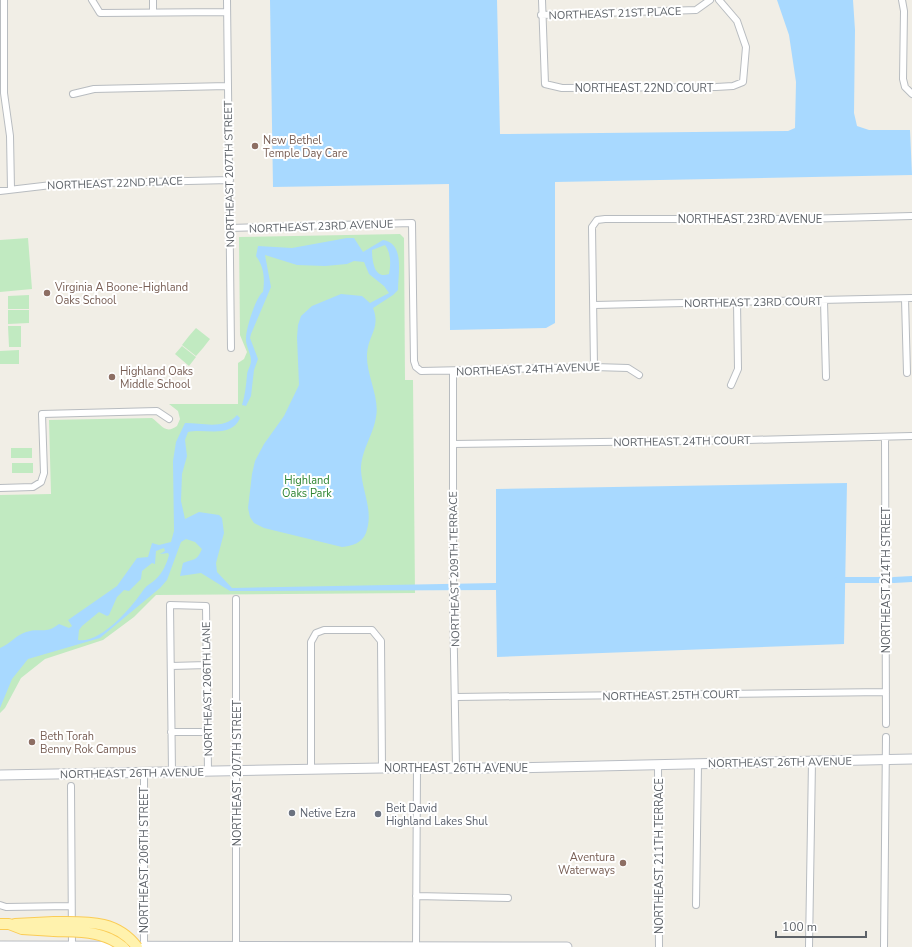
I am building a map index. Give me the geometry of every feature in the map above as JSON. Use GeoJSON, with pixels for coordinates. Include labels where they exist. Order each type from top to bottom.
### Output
{"type":"FeatureCollection","features":[{"type":"Feature","properties":{"kind":"main road"},"geometry":{"type":"LineString","coordinates":[[54,926],[87,922],[103,924],[121,932],[140,946]]}},
{"type":"Feature","properties":{"kind":"main road"},"geometry":{"type":"LineString","coordinates":[[4,924],[54,926],[101,934],[123,947]]}},
{"type":"Feature","properties":{"kind":"street"},"geometry":{"type":"LineString","coordinates":[[4,0],[4,93],[10,136],[11,189]]}},
{"type":"Feature","properties":{"kind":"street"},"geometry":{"type":"LineString","coordinates":[[92,0],[100,13],[227,12]]}},
{"type":"Feature","properties":{"kind":"street"},"geometry":{"type":"LineString","coordinates":[[153,0],[153,12]]}},
{"type":"Feature","properties":{"kind":"street","name":"NORTHEAST 207TH STREET"},"geometry":{"type":"LineString","coordinates":[[227,0],[232,348]]}},
{"type":"Feature","properties":{"kind":"street"},"geometry":{"type":"LineString","coordinates":[[541,15],[542,0]]}},
{"type":"Feature","properties":{"kind":"street","name":"NORTHEAST 21ST PLACE"},"geometry":{"type":"LineString","coordinates":[[541,15],[696,10],[710,0]]}},
{"type":"Feature","properties":{"kind":"street","name":"NORTHEAST 22ND COURT"},"geometry":{"type":"LineString","coordinates":[[541,15],[545,84],[562,88],[733,86],[743,82],[746,47],[737,21],[719,0]]}},
{"type":"Feature","properties":{"kind":"street"},"geometry":{"type":"LineString","coordinates":[[902,0],[904,11],[904,79],[905,86],[912,94]]}},
{"type":"Feature","properties":{"kind":"street"},"geometry":{"type":"LineString","coordinates":[[73,94],[94,89],[228,86]]}},
{"type":"Feature","properties":{"kind":"street","name":"NORTHEAST 22ND PLACE"},"geometry":{"type":"LineString","coordinates":[[0,191],[60,184],[230,180]]}},
{"type":"Feature","properties":{"kind":"street","name":"NORTHEAST 23RD AVENUE"},"geometry":{"type":"LineString","coordinates":[[594,305],[592,227],[597,220],[801,219],[912,216]]}},
{"type":"Feature","properties":{"kind":"street","name":"NORTHEAST 23RD AVENUE"},"geometry":{"type":"LineString","coordinates":[[230,228],[412,223],[414,347],[416,367]]}},
{"type":"Feature","properties":{"kind":"street"},"geometry":{"type":"LineString","coordinates":[[907,373],[909,299]]}},
{"type":"Feature","properties":{"kind":"street","name":"NORTHEAST 23RD COURT"},"geometry":{"type":"LineString","coordinates":[[594,305],[909,299]]}},
{"type":"Feature","properties":{"kind":"street"},"geometry":{"type":"LineString","coordinates":[[824,301],[826,377]]}},
{"type":"Feature","properties":{"kind":"street"},"geometry":{"type":"LineString","coordinates":[[731,385],[738,369],[737,302]]}},
{"type":"Feature","properties":{"kind":"street"},"geometry":{"type":"LineString","coordinates":[[594,305],[594,367]]}},
{"type":"Feature","properties":{"kind":"street","name":"NORTHEAST 24TH AVENUE"},"geometry":{"type":"LineString","coordinates":[[416,367],[421,371],[427,372],[594,367],[628,368],[640,375]]}},
{"type":"Feature","properties":{"kind":"street","name":"NORTHEAST 209TH TERRACE"},"geometry":{"type":"LineString","coordinates":[[453,371],[453,591],[456,767]]}},
{"type":"Feature","properties":{"kind":"street"},"geometry":{"type":"LineString","coordinates":[[0,488],[37,485],[41,482],[44,473],[42,414],[157,411],[169,419]]}},
{"type":"Feature","properties":{"kind":"street","name":"NORTHEAST 24TH COURT"},"geometry":{"type":"LineString","coordinates":[[453,444],[912,436]]}},
{"type":"Feature","properties":{"kind":"street","name":"NORTHEAST 214TH STREET"},"geometry":{"type":"LineString","coordinates":[[885,437],[886,724]]}},
{"type":"Feature","properties":{"kind":"street","name":"NORTHEAST 207TH STREET"},"geometry":{"type":"LineString","coordinates":[[236,599],[236,946]]}},
{"type":"Feature","properties":{"kind":"street","name":"NORTHEAST 206TH LANE"},"geometry":{"type":"LineString","coordinates":[[171,666],[170,605],[206,606],[208,772]]}},
{"type":"Feature","properties":{"kind":"street"},"geometry":{"type":"LineString","coordinates":[[311,769],[311,642],[316,633],[324,630],[372,630],[381,641],[382,768]]}},
{"type":"Feature","properties":{"kind":"street"},"geometry":{"type":"LineString","coordinates":[[172,773],[171,666],[207,665]]}},
{"type":"Feature","properties":{"kind":"street","name":"NORTHEAST 25TH COURT"},"geometry":{"type":"LineString","coordinates":[[456,697],[886,692]]}},
{"type":"Feature","properties":{"kind":"street"},"geometry":{"type":"LineString","coordinates":[[171,732],[207,732]]}},
{"type":"Feature","properties":{"kind":"street"},"geometry":{"type":"LineString","coordinates":[[884,947],[886,737]]}},
{"type":"Feature","properties":{"kind":"street","name":"NORTHEAST 26TH AVENUE"},"geometry":{"type":"LineString","coordinates":[[0,775],[237,772],[311,769],[658,765],[912,759]]}},
{"type":"Feature","properties":{"kind":"street"},"geometry":{"type":"LineString","coordinates":[[808,947],[812,762]]}},
{"type":"Feature","properties":{"kind":"street"},"geometry":{"type":"LineString","coordinates":[[696,905],[698,764]]}},
{"type":"Feature","properties":{"kind":"street","name":"NORTHEAST 211TH TERRACE"},"geometry":{"type":"LineString","coordinates":[[658,765],[659,947]]}},
{"type":"Feature","properties":{"kind":"street"},"geometry":{"type":"LineString","coordinates":[[416,947],[417,768]]}},
{"type":"Feature","properties":{"kind":"street","name":"NORTHEAST 206TH STREET"},"geometry":{"type":"LineString","coordinates":[[140,946],[144,773]]}},
{"type":"Feature","properties":{"kind":"street"},"geometry":{"type":"LineString","coordinates":[[71,786],[72,946]]}},
{"type":"Feature","properties":{"kind":"street"},"geometry":{"type":"LineString","coordinates":[[416,896],[508,898]]}},
{"type":"Feature","properties":{"kind":"street"},"geometry":{"type":"LineString","coordinates":[[0,905],[6,907],[71,906]]}},
{"type":"Feature","properties":{"kind":"street"},"geometry":{"type":"LineString","coordinates":[[0,946],[567,947]]}},
{"type":"Feature","properties":{"kind":"green space","name":"Highland Oaks Park"},"geometry":{"type":"Polygon","coordinates":[[[400,234],[404,238],[405,380],[413,380],[415,593],[156,595],[134,617],[103,640],[45,659],[21,678],[5,708],[0,713],[0,495],[51,494],[49,420],[152,418],[163,428],[169,429],[177,426],[180,419],[178,411],[169,404],[238,404],[238,363],[244,359],[247,352],[240,335],[239,237],[400,234]]]}},
{"type":"Feature","properties":{"kind":"green space"},"geometry":{"type":"Polygon","coordinates":[[[28,238],[32,289],[0,292],[0,240],[28,238]]]}},
{"type":"Feature","properties":{"kind":"green space"},"geometry":{"type":"Polygon","coordinates":[[[29,295],[29,309],[8,309],[8,296],[29,295]]]}},
{"type":"Feature","properties":{"kind":"green space"},"geometry":{"type":"Polygon","coordinates":[[[8,310],[29,310],[29,323],[8,324],[8,310]]]}},
{"type":"Feature","properties":{"kind":"green space"},"geometry":{"type":"Polygon","coordinates":[[[8,326],[21,326],[21,347],[9,347],[8,326]]]}},
{"type":"Feature","properties":{"kind":"green space"},"geometry":{"type":"Polygon","coordinates":[[[196,328],[210,339],[203,348],[189,336],[196,328]]]}},
{"type":"Feature","properties":{"kind":"green space"},"geometry":{"type":"Polygon","coordinates":[[[189,336],[203,348],[196,356],[182,345],[189,336]]]}},
{"type":"Feature","properties":{"kind":"green space"},"geometry":{"type":"Polygon","coordinates":[[[182,346],[196,357],[189,366],[175,354],[182,346]]]}},
{"type":"Feature","properties":{"kind":"green space"},"geometry":{"type":"Polygon","coordinates":[[[19,350],[19,364],[0,364],[0,351],[19,350]]]}},
{"type":"Feature","properties":{"kind":"green space"},"geometry":{"type":"Polygon","coordinates":[[[11,448],[32,448],[32,458],[11,458],[11,448]]]}},
{"type":"Feature","properties":{"kind":"green space"},"geometry":{"type":"Polygon","coordinates":[[[12,463],[33,463],[33,473],[12,473],[12,463]]]}},
{"type":"Feature","properties":{"kind":"water"},"geometry":{"type":"Polygon","coordinates":[[[270,0],[497,0],[500,134],[788,131],[795,128],[796,82],[789,35],[777,0],[853,0],[855,30],[854,113],[857,126],[869,130],[910,130],[912,175],[555,182],[555,323],[546,328],[450,330],[449,184],[273,187],[270,0]]]}},
{"type":"Feature","properties":{"kind":"water"},"geometry":{"type":"Polygon","coordinates":[[[354,238],[363,252],[383,240],[390,242],[395,247],[399,260],[398,290],[373,308],[376,321],[369,342],[367,354],[367,362],[377,409],[374,424],[363,456],[361,470],[368,509],[368,525],[366,533],[362,539],[353,545],[346,547],[264,528],[254,523],[250,517],[248,508],[255,461],[264,444],[284,416],[299,385],[297,337],[298,325],[301,316],[312,306],[341,294],[362,296],[370,303],[389,293],[384,286],[369,274],[364,262],[354,261],[347,264],[325,266],[297,265],[265,255],[271,287],[250,338],[258,359],[254,370],[251,396],[246,406],[242,405],[247,373],[251,361],[246,343],[247,329],[254,307],[263,292],[264,287],[262,269],[256,256],[258,246],[292,248],[354,238]],[[385,245],[372,250],[373,264],[377,272],[384,275],[389,274],[390,270],[390,259],[385,245]]]}},
{"type":"Feature","properties":{"kind":"water"},"geometry":{"type":"Polygon","coordinates":[[[237,415],[240,418],[236,424],[224,431],[188,432],[185,440],[187,456],[182,474],[181,501],[185,519],[199,512],[219,515],[222,518],[224,533],[216,563],[217,572],[232,588],[496,583],[496,489],[847,483],[844,644],[497,657],[496,590],[230,591],[201,573],[180,576],[183,563],[197,558],[202,549],[195,542],[186,539],[181,542],[167,580],[160,588],[100,638],[28,659],[12,679],[0,708],[0,648],[26,632],[46,630],[59,624],[69,628],[72,626],[68,620],[117,586],[137,558],[148,557],[152,543],[159,545],[171,542],[174,531],[173,461],[176,442],[185,423],[213,425],[226,423],[237,415]],[[164,548],[156,551],[155,564],[152,563],[142,571],[141,579],[129,591],[124,590],[117,597],[109,615],[107,616],[99,612],[82,626],[79,630],[78,640],[87,640],[96,636],[106,630],[124,614],[145,588],[158,577],[166,565],[169,555],[168,553],[160,554],[165,551],[164,548]]]}},
{"type":"Feature","properties":{"kind":"waterway"},"geometry":{"type":"LineString","coordinates":[[894,580],[912,579]]}},
{"type":"Feature","properties":{"kind":"waterway"},"geometry":{"type":"LineString","coordinates":[[837,580],[880,580]]}},
{"type":"Feature","properties":{"kind":"place","name":"New Bethel Temple Day Care"},"geometry":{"type":"Point","coordinates":[255,146]}},
{"type":"Feature","properties":{"kind":"place","name":"Virginia A Boone-Highland Oaks School"},"geometry":{"type":"Point","coordinates":[47,293]}},
{"type":"Feature","properties":{"kind":"place","name":"Highland Oaks Middle School"},"geometry":{"type":"Point","coordinates":[112,377]}},
{"type":"Feature","properties":{"kind":"place","name":"Beth Torah Benny Rok Campus"},"geometry":{"type":"Point","coordinates":[32,742]}},
{"type":"Feature","properties":{"kind":"place","name":"Netive Ezra"},"geometry":{"type":"Point","coordinates":[292,813]}},
{"type":"Feature","properties":{"kind":"place","name":"Beit David Highland Lakes Shul"},"geometry":{"type":"Point","coordinates":[378,814]}},
{"type":"Feature","properties":{"kind":"place","name":"Aventura Waterways"},"geometry":{"type":"Point","coordinates":[623,863]}}]}
